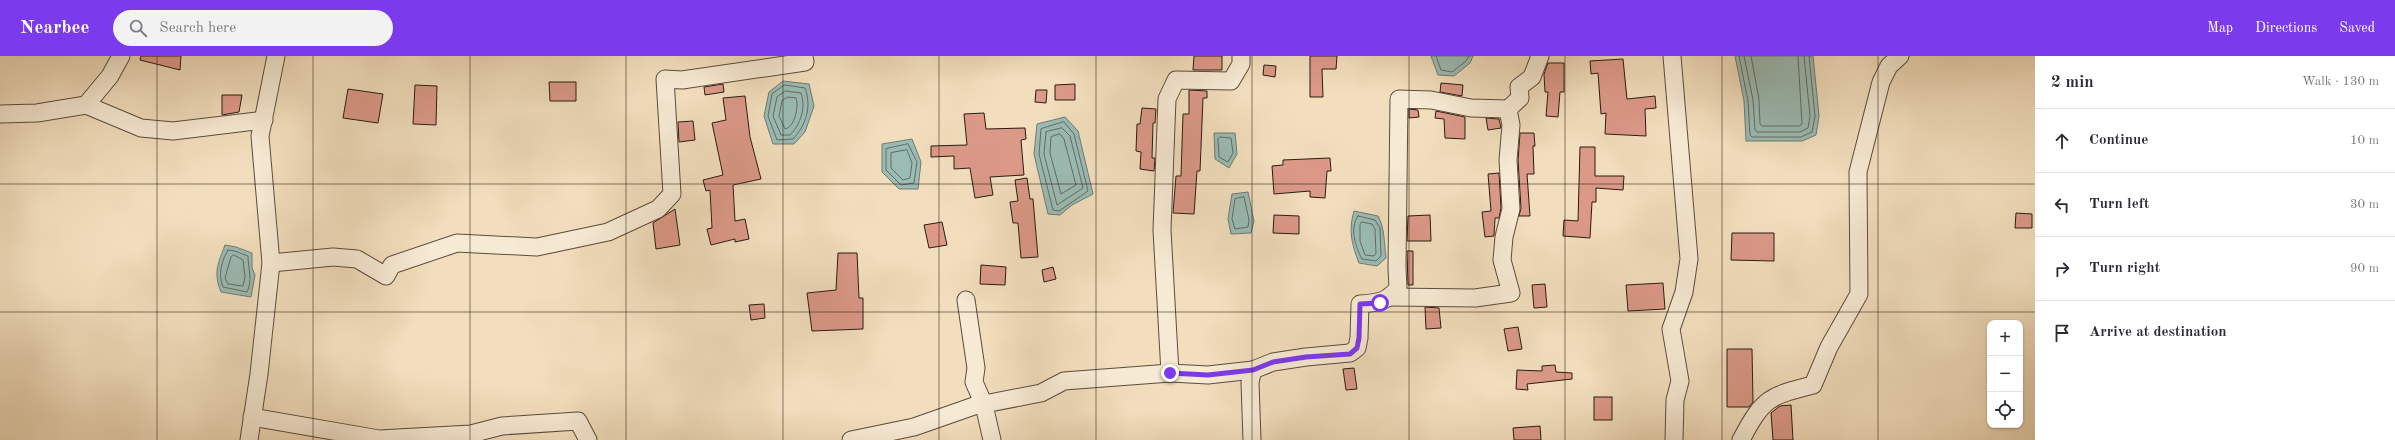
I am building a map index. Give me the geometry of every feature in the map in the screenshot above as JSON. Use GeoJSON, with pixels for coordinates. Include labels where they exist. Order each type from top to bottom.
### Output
{"type":"FeatureCollection","features":[{"type":"Feature","properties":{"kind":"street"},"geometry":{"type":"LineString","coordinates":[[86,105],[110,76],[121,56]]}},
{"type":"Feature","properties":{"kind":"street"},"geometry":{"type":"LineString","coordinates":[[249,440],[271,263],[260,136],[276,56]]}},
{"type":"Feature","properties":{"kind":"street"},"geometry":{"type":"LineString","coordinates":[[271,263],[333,257],[357,259],[386,276],[392,265],[457,243],[537,247],[608,232],[658,209],[672,194],[665,79],[682,80],[805,62],[804,56]]}},
{"type":"Feature","properties":{"kind":"street"},"geometry":{"type":"LineString","coordinates":[[1170,373],[1162,230],[1167,99],[1176,80],[1230,81],[1241,64],[1241,56]]}},
{"type":"Feature","properties":{"kind":"street"},"geometry":{"type":"LineString","coordinates":[[851,440],[914,427],[974,406],[1041,393],[1064,381],[1170,373],[1208,375],[1253,370],[1273,362],[1306,357],[1350,354],[1357,348],[1359,338],[1360,304],[1380,303],[1390,297],[1398,288],[1396,268],[1399,99],[1431,100],[1471,108],[1508,108],[1520,98],[1519,87],[1532,77],[1540,56]]}},
{"type":"Feature","properties":{"kind":"street"},"geometry":{"type":"LineString","coordinates":[[1672,56],[1689,260],[1684,292],[1670,329],[1680,381],[1675,400],[1674,440]]}},
{"type":"Feature","properties":{"kind":"street"},"geometry":{"type":"LineString","coordinates":[[1741,440],[1755,414],[1775,395],[1813,385],[1829,347],[1859,294],[1858,172],[1881,82],[1889,66],[1900,56]]}},
{"type":"Feature","properties":{"kind":"street"},"geometry":{"type":"LineString","coordinates":[[0,114],[37,113],[86,105],[141,128],[173,131],[264,120]]}},
{"type":"Feature","properties":{"kind":"street"},"geometry":{"type":"LineString","coordinates":[[1390,297],[1475,298],[1511,293],[1502,260],[1504,237],[1511,209],[1508,160],[1511,125],[1508,108]]}},
{"type":"Feature","properties":{"kind":"street"},"geometry":{"type":"LineString","coordinates":[[966,300],[976,368],[974,382],[984,405],[992,440]]}},
{"type":"Feature","properties":{"kind":"street"},"geometry":{"type":"LineString","coordinates":[[1252,440],[1250,382],[1253,370]]}},
{"type":"Feature","properties":{"kind":"street"},"geometry":{"type":"LineString","coordinates":[[252,417],[379,439],[471,434],[502,426],[578,421],[588,440]]}},
{"type":"Feature","properties":{"kind":"water"},"geometry":{"type":"Polygon","coordinates":[[[1431,56],[1473,56],[1470,63],[1454,76],[1438,75],[1431,56]]]}},
{"type":"Feature","properties":{"kind":"water"},"geometry":{"type":"Polygon","coordinates":[[[1735,56],[1813,56],[1819,116],[1816,135],[1802,141],[1746,141],[1744,101],[1735,56]]]}},
{"type":"Feature","properties":{"kind":"water"},"geometry":{"type":"Polygon","coordinates":[[[783,81],[809,84],[814,106],[805,132],[794,144],[773,144],[764,116],[769,92],[783,81]]]}},
{"type":"Feature","properties":{"kind":"water"},"geometry":{"type":"Polygon","coordinates":[[[1065,117],[1078,131],[1093,194],[1072,205],[1060,215],[1048,214],[1034,154],[1037,124],[1065,117]]]}},
{"type":"Feature","properties":{"kind":"water"},"geometry":{"type":"Polygon","coordinates":[[[1214,133],[1235,133],[1237,154],[1229,168],[1215,159],[1214,133]]]}},
{"type":"Feature","properties":{"kind":"water"},"geometry":{"type":"Polygon","coordinates":[[[912,139],[921,162],[918,189],[899,189],[882,172],[882,144],[912,139]]]}},
{"type":"Feature","properties":{"kind":"water"},"geometry":{"type":"Polygon","coordinates":[[[1248,192],[1254,221],[1251,233],[1231,234],[1228,219],[1232,194],[1248,192]]]}},
{"type":"Feature","properties":{"kind":"water"},"geometry":{"type":"Polygon","coordinates":[[[1354,211],[1378,216],[1383,231],[1386,258],[1377,266],[1359,263],[1354,250],[1351,231],[1354,211]]]}},
{"type":"Feature","properties":{"kind":"water"},"geometry":{"type":"Polygon","coordinates":[[[225,245],[236,247],[252,253],[252,268],[255,275],[251,297],[221,292],[217,279],[217,268],[225,245]]]}},
{"type":"Feature","properties":{"kind":"building"},"geometry":{"type":"Polygon","coordinates":[[[141,56],[181,56],[180,70],[140,60],[141,56]]]}},
{"type":"Feature","properties":{"kind":"building"},"geometry":{"type":"Polygon","coordinates":[[[1194,56],[1222,56],[1222,70],[1193,70],[1194,56]]]}},
{"type":"Feature","properties":{"kind":"building"},"geometry":{"type":"Polygon","coordinates":[[[1310,56],[1337,56],[1336,69],[1322,69],[1323,97],[1310,97],[1310,56]]]}},
{"type":"Feature","properties":{"kind":"building"},"geometry":{"type":"Polygon","coordinates":[[[1623,59],[1627,99],[1655,96],[1656,108],[1645,109],[1646,136],[1605,134],[1606,113],[1601,114],[1598,73],[1591,74],[1590,61],[1623,59]]]}},
{"type":"Feature","properties":{"kind":"building"},"geometry":{"type":"Polygon","coordinates":[[[1548,63],[1564,63],[1564,92],[1560,92],[1558,117],[1546,116],[1548,92],[1545,92],[1544,74],[1548,63]]]}},
{"type":"Feature","properties":{"kind":"building"},"geometry":{"type":"Polygon","coordinates":[[[1264,65],[1276,66],[1275,77],[1263,75],[1264,65]]]}},
{"type":"Feature","properties":{"kind":"building"},"geometry":{"type":"Polygon","coordinates":[[[549,82],[576,82],[576,101],[550,101],[549,82]]]}},
{"type":"Feature","properties":{"kind":"building"},"geometry":{"type":"Polygon","coordinates":[[[1441,83],[1463,85],[1462,96],[1440,92],[1441,83]]]}},
{"type":"Feature","properties":{"kind":"building"},"geometry":{"type":"Polygon","coordinates":[[[723,84],[724,92],[705,95],[704,87],[723,84]]]}},
{"type":"Feature","properties":{"kind":"building"},"geometry":{"type":"Polygon","coordinates":[[[1075,84],[1075,100],[1055,100],[1055,85],[1075,84]]]}},
{"type":"Feature","properties":{"kind":"building"},"geometry":{"type":"Polygon","coordinates":[[[415,85],[437,86],[436,125],[413,124],[415,85]]]}},
{"type":"Feature","properties":{"kind":"building"},"geometry":{"type":"Polygon","coordinates":[[[348,89],[383,94],[378,123],[343,118],[348,89]]]}},
{"type":"Feature","properties":{"kind":"building"},"geometry":{"type":"Polygon","coordinates":[[[1036,90],[1047,90],[1046,103],[1035,102],[1036,90]]]}},
{"type":"Feature","properties":{"kind":"building"},"geometry":{"type":"Polygon","coordinates":[[[1189,90],[1207,91],[1207,98],[1203,98],[1200,171],[1197,171],[1194,214],[1173,213],[1176,176],[1181,176],[1183,114],[1189,114],[1189,90]]]}},
{"type":"Feature","properties":{"kind":"building"},"geometry":{"type":"Polygon","coordinates":[[[222,95],[242,95],[239,112],[222,115],[222,95]]]}},
{"type":"Feature","properties":{"kind":"building"},"geometry":{"type":"Polygon","coordinates":[[[745,96],[750,137],[761,179],[733,185],[735,221],[745,219],[749,239],[735,242],[735,239],[711,245],[707,229],[712,228],[710,190],[706,191],[703,180],[723,175],[712,123],[726,120],[723,98],[745,96]]]}},
{"type":"Feature","properties":{"kind":"building"},"geometry":{"type":"Polygon","coordinates":[[[1142,108],[1156,109],[1155,123],[1153,123],[1152,158],[1155,158],[1154,171],[1140,169],[1141,152],[1136,151],[1137,124],[1140,124],[1142,108]]]}},
{"type":"Feature","properties":{"kind":"building"},"geometry":{"type":"Polygon","coordinates":[[[1409,109],[1418,110],[1419,117],[1409,118],[1409,109]]]}},
{"type":"Feature","properties":{"kind":"building"},"geometry":{"type":"Polygon","coordinates":[[[1436,111],[1465,117],[1465,139],[1445,138],[1444,119],[1435,118],[1436,111]]]}},
{"type":"Feature","properties":{"kind":"building"},"geometry":{"type":"Polygon","coordinates":[[[984,113],[986,129],[1025,128],[1026,139],[1021,140],[1024,175],[990,177],[993,195],[975,198],[970,168],[954,169],[954,156],[931,157],[931,146],[967,145],[964,114],[984,113]]]}},
{"type":"Feature","properties":{"kind":"building"},"geometry":{"type":"Polygon","coordinates":[[[1486,118],[1499,119],[1501,128],[1488,130],[1486,118]]]}},
{"type":"Feature","properties":{"kind":"building"},"geometry":{"type":"Polygon","coordinates":[[[693,121],[695,140],[679,142],[678,122],[693,121]]]}},
{"type":"Feature","properties":{"kind":"building"},"geometry":{"type":"Polygon","coordinates":[[[1520,133],[1534,133],[1534,174],[1527,174],[1530,216],[1519,216],[1521,208],[1518,160],[1520,133]]]}},
{"type":"Feature","properties":{"kind":"building"},"geometry":{"type":"Polygon","coordinates":[[[1580,147],[1595,147],[1595,176],[1624,176],[1623,190],[1596,188],[1596,202],[1592,202],[1590,238],[1563,236],[1564,220],[1578,221],[1580,147]]]}},
{"type":"Feature","properties":{"kind":"building"},"geometry":{"type":"Polygon","coordinates":[[[1330,158],[1331,171],[1327,171],[1325,198],[1310,197],[1310,191],[1274,194],[1272,166],[1283,165],[1283,160],[1330,158]]]}},
{"type":"Feature","properties":{"kind":"building"},"geometry":{"type":"Polygon","coordinates":[[[1499,173],[1501,208],[1499,218],[1495,218],[1494,236],[1485,237],[1482,212],[1491,211],[1488,174],[1499,173]]]}},
{"type":"Feature","properties":{"kind":"building"},"geometry":{"type":"Polygon","coordinates":[[[1027,178],[1030,199],[1033,199],[1038,257],[1021,258],[1018,223],[1013,223],[1010,202],[1018,201],[1015,180],[1027,178]]]}},
{"type":"Feature","properties":{"kind":"building"},"geometry":{"type":"Polygon","coordinates":[[[675,209],[680,245],[656,249],[653,223],[675,209]]]}},
{"type":"Feature","properties":{"kind":"building"},"geometry":{"type":"Polygon","coordinates":[[[2016,213],[2032,214],[2032,228],[2015,228],[2016,213]]]}},
{"type":"Feature","properties":{"kind":"building"},"geometry":{"type":"Polygon","coordinates":[[[1274,215],[1299,216],[1299,234],[1273,233],[1274,215]]]}},
{"type":"Feature","properties":{"kind":"building"},"geometry":{"type":"Polygon","coordinates":[[[1430,215],[1431,241],[1407,241],[1408,216],[1430,215]]]}},
{"type":"Feature","properties":{"kind":"building"},"geometry":{"type":"Polygon","coordinates":[[[942,222],[947,245],[929,248],[924,225],[942,222]]]}},
{"type":"Feature","properties":{"kind":"building"},"geometry":{"type":"Polygon","coordinates":[[[1732,233],[1774,233],[1774,261],[1731,260],[1732,233]]]}},
{"type":"Feature","properties":{"kind":"building"},"geometry":{"type":"Polygon","coordinates":[[[1407,251],[1413,251],[1413,285],[1408,285],[1407,251]]]}},
{"type":"Feature","properties":{"kind":"building"},"geometry":{"type":"Polygon","coordinates":[[[838,253],[857,253],[859,298],[863,298],[863,329],[812,331],[807,293],[836,290],[838,253]]]}},
{"type":"Feature","properties":{"kind":"building"},"geometry":{"type":"Polygon","coordinates":[[[981,265],[1006,267],[1005,285],[980,284],[981,265]]]}},
{"type":"Feature","properties":{"kind":"building"},"geometry":{"type":"Polygon","coordinates":[[[1053,267],[1056,279],[1044,282],[1042,270],[1053,267]]]}},
{"type":"Feature","properties":{"kind":"building"},"geometry":{"type":"Polygon","coordinates":[[[1663,283],[1665,309],[1628,311],[1626,285],[1663,283]]]}},
{"type":"Feature","properties":{"kind":"building"},"geometry":{"type":"Polygon","coordinates":[[[1545,284],[1547,307],[1534,308],[1532,285],[1545,284]]]}},
{"type":"Feature","properties":{"kind":"building"},"geometry":{"type":"Polygon","coordinates":[[[764,304],[765,318],[751,320],[749,305],[764,304]]]}},
{"type":"Feature","properties":{"kind":"building"},"geometry":{"type":"Polygon","coordinates":[[[1425,307],[1439,308],[1441,328],[1426,329],[1425,307]]]}},
{"type":"Feature","properties":{"kind":"building"},"geometry":{"type":"Polygon","coordinates":[[[1518,327],[1522,349],[1508,351],[1504,329],[1518,327]]]}},
{"type":"Feature","properties":{"kind":"building"},"geometry":{"type":"Polygon","coordinates":[[[1727,349],[1752,349],[1753,402],[1749,407],[1727,407],[1727,349]]]}},
{"type":"Feature","properties":{"kind":"building"},"geometry":{"type":"Polygon","coordinates":[[[1555,365],[1556,372],[1572,373],[1572,379],[1527,384],[1528,390],[1516,389],[1517,370],[1542,371],[1542,366],[1555,365]]]}},
{"type":"Feature","properties":{"kind":"building"},"geometry":{"type":"Polygon","coordinates":[[[1354,368],[1357,389],[1346,390],[1343,369],[1354,368]]]}},
{"type":"Feature","properties":{"kind":"building"},"geometry":{"type":"Polygon","coordinates":[[[1594,397],[1612,397],[1612,420],[1594,420],[1594,397]]]}},
{"type":"Feature","properties":{"kind":"building"},"geometry":{"type":"Polygon","coordinates":[[[1791,405],[1793,440],[1773,440],[1771,413],[1780,406],[1791,405]]]}},
{"type":"Feature","properties":{"kind":"building"},"geometry":{"type":"Polygon","coordinates":[[[1540,426],[1541,440],[1514,440],[1513,428],[1540,426]]]}},
{"type":"Feature","properties":{"kind":"route"},"geometry":{"type":"LineString","coordinates":[[1170,373],[1208,375],[1253,370],[1273,362],[1306,357],[1350,354],[1357,348],[1359,338],[1360,304],[1380,303]]}}]}
